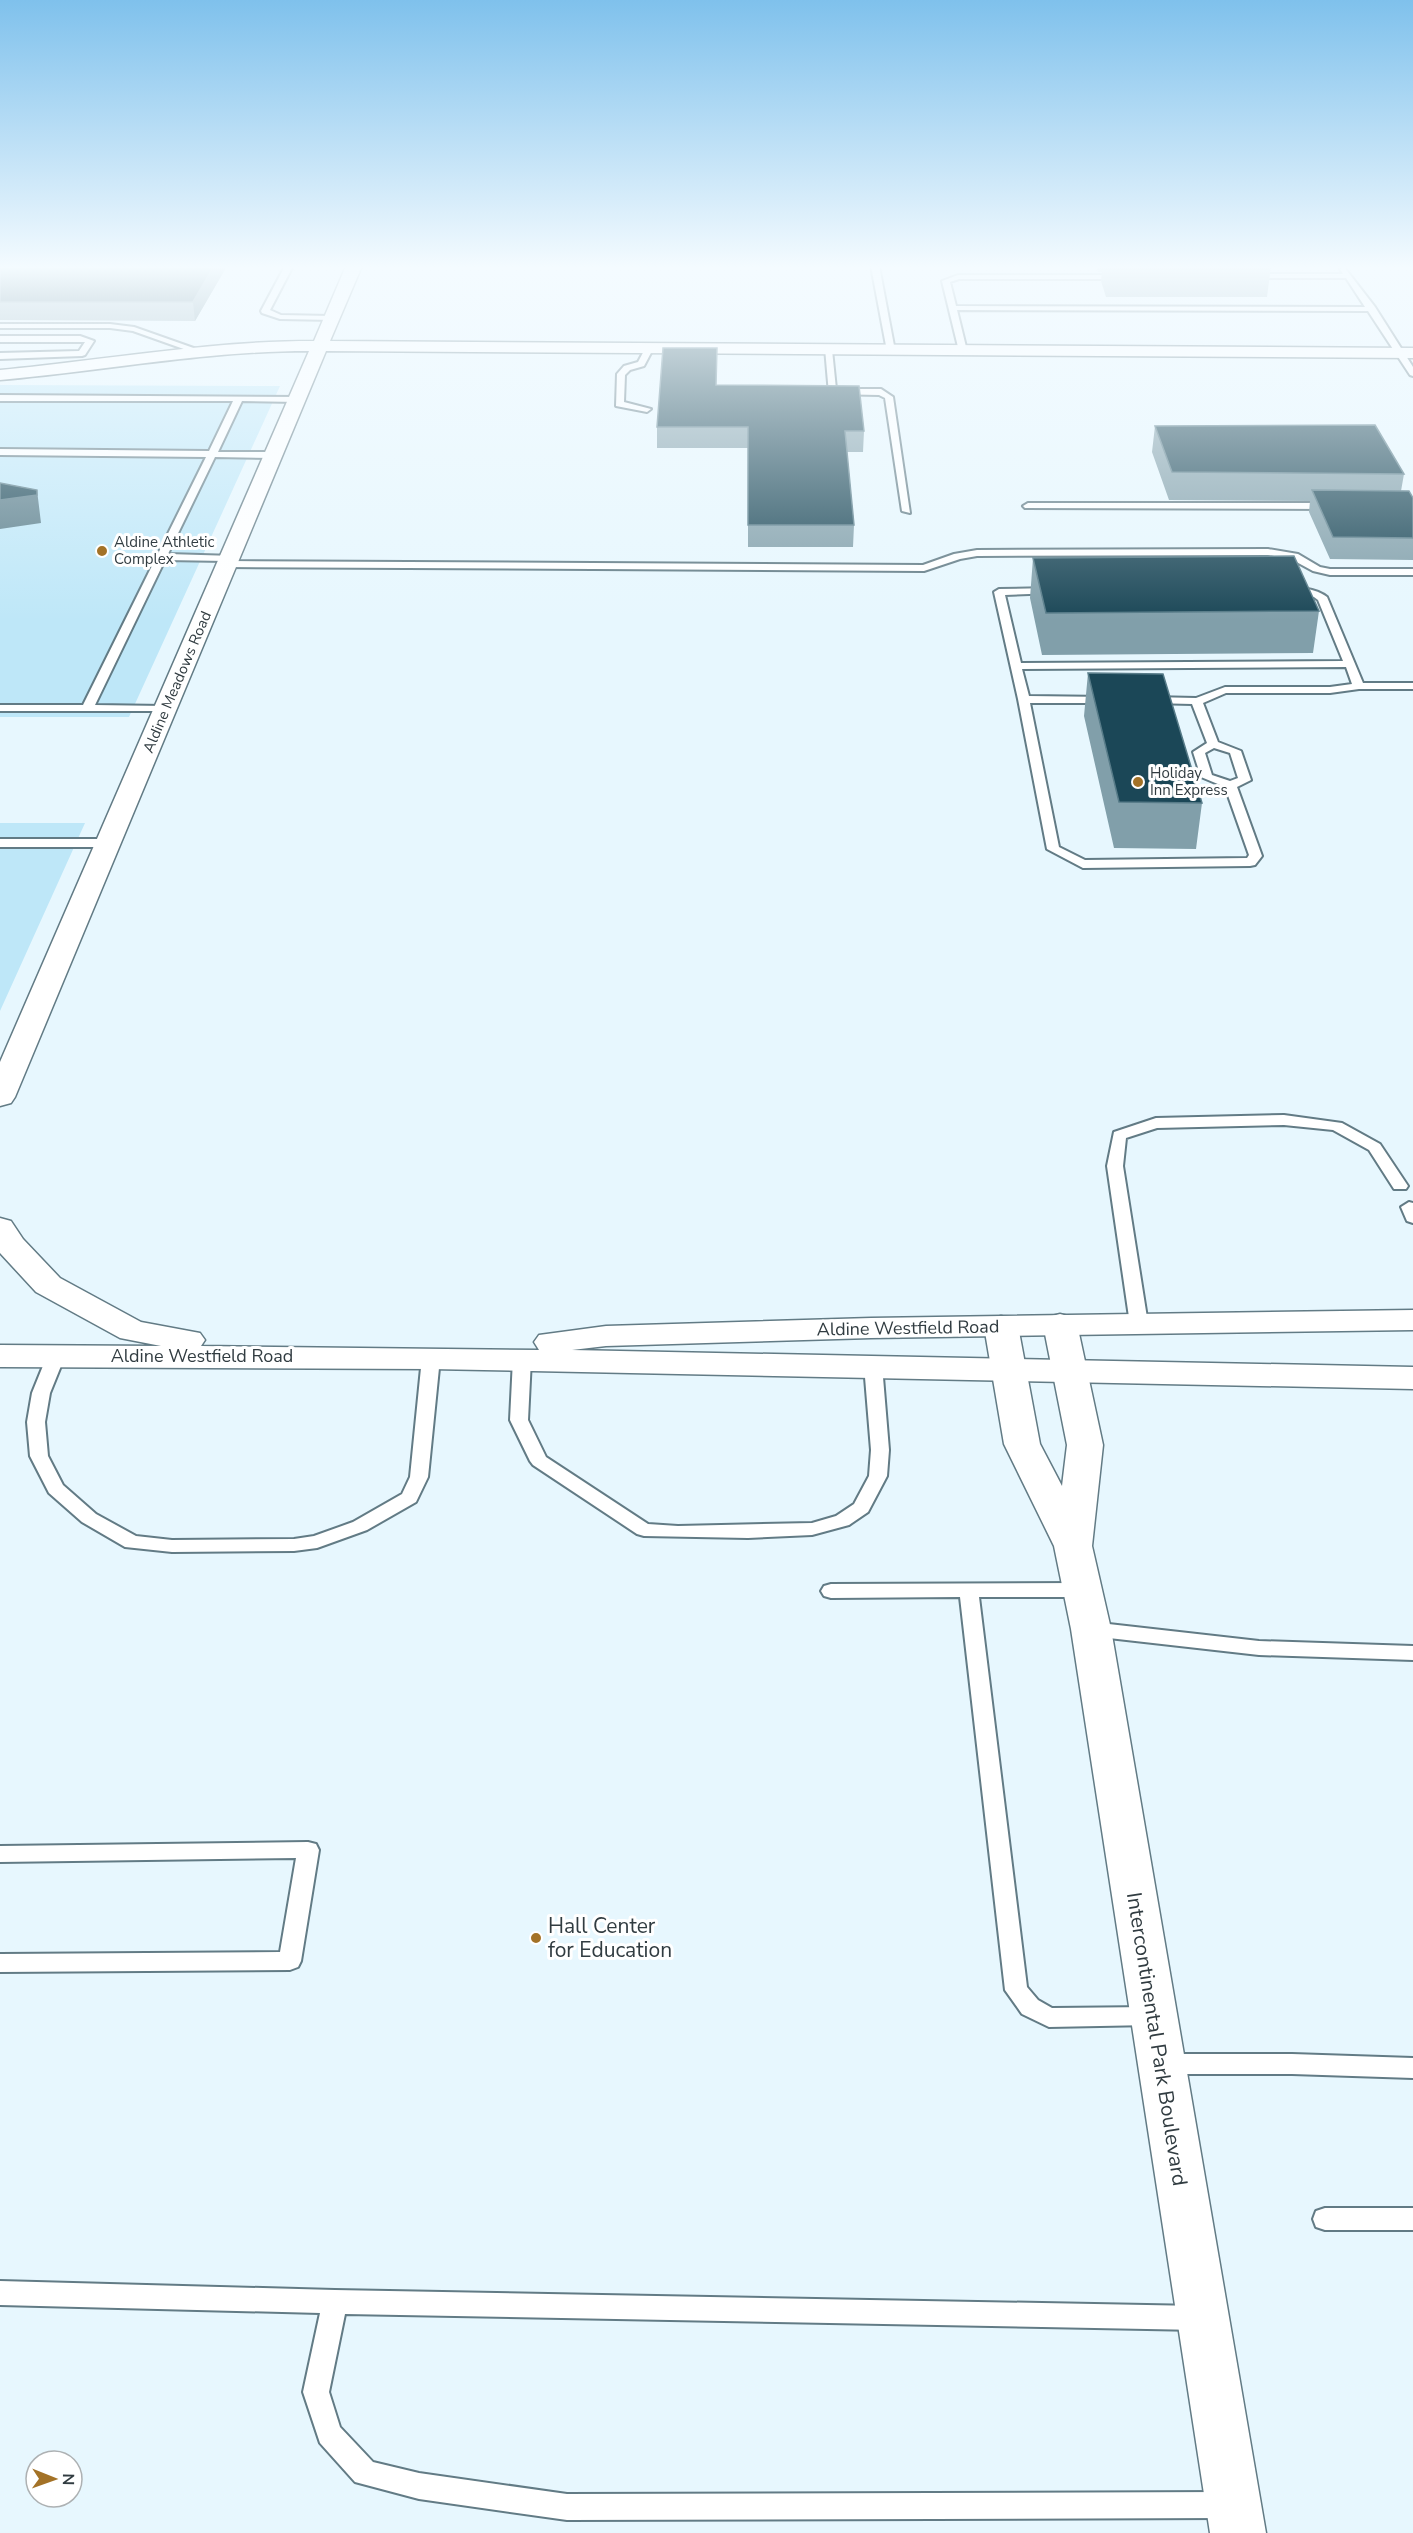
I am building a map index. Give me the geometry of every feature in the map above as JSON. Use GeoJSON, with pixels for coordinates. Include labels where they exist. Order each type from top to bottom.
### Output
{"type":"FeatureCollection","features":[{"type":"Feature","properties":{"kind":"street","name":"Aldine Meadows Road"},"geometry":{"type":"LineString","coordinates":[[0,1097],[304,384]]}},
{"type":"Feature","properties":{"kind":"street"},"geometry":{"type":"LineString","coordinates":[[0,1228],[11,1245],[48,1285],[132,1331],[275,1355]]}},
{"type":"Feature","properties":{"kind":"street","name":"Aldine Westfield Road"},"geometry":{"type":"LineString","coordinates":[[417,1358],[606,1336],[1060,1324],[1413,1320]]}},
{"type":"Feature","properties":{"kind":"street","name":"Intercontinental Park Boulevard"},"geometry":{"type":"LineString","coordinates":[[1060,1324],[1085,1445],[1073,1546]]}},
{"type":"Feature","properties":{"kind":"street","name":"Intercontinental Park Boulevard"},"geometry":{"type":"LineString","coordinates":[[1001,1326],[1022,1444],[1073,1546],[1086,1610],[1235,2519]]}},
{"type":"Feature","properties":{"kind":"street","name":"Aldine Westfield Road"},"geometry":{"type":"LineString","coordinates":[[0,1356],[275,1355],[873,1365],[1413,1378]]}},
{"type":"Feature","properties":{"kind":"lane"},"geometry":{"type":"LineString","coordinates":[[621,384],[620,404],[647,409]]}},
{"type":"Feature","properties":{"kind":"lane"},"geometry":{"type":"LineString","coordinates":[[831,384],[832,392]]}},
{"type":"Feature","properties":{"kind":"lane"},"geometry":{"type":"LineString","coordinates":[[820,392],[881,392],[889,397],[907,511]]}},
{"type":"Feature","properties":{"kind":"lane"},"geometry":{"type":"LineString","coordinates":[[0,398],[298,399]]}},
{"type":"Feature","properties":{"kind":"lane"},"geometry":{"type":"LineString","coordinates":[[87,709],[239,399]]}},
{"type":"Feature","properties":{"kind":"lane"},"geometry":{"type":"LineString","coordinates":[[0,452],[274,455]]}},
{"type":"Feature","properties":{"kind":"lane"},"geometry":{"type":"LineString","coordinates":[[1028,506],[1343,506]]}},
{"type":"Feature","properties":{"kind":"lane"},"geometry":{"type":"LineString","coordinates":[[161,557],[229,561],[924,568],[958,556],[977,553],[1268,552],[1294,556],[1317,569],[1330,572],[1413,572]]}},
{"type":"Feature","properties":{"kind":"lane"},"geometry":{"type":"LineString","coordinates":[[1271,590],[1303,591],[1317,594],[1323,599],[1359,686]]}},
{"type":"Feature","properties":{"kind":"lane"},"geometry":{"type":"LineString","coordinates":[[1058,591],[999,592],[1024,699],[1053,849],[1083,864],[1250,862],[1256,856],[1230,785]]}},
{"type":"Feature","properties":{"kind":"lane"},"geometry":{"type":"LineString","coordinates":[[1016,666],[1350,664]]}},
{"type":"Feature","properties":{"kind":"lane"},"geometry":{"type":"LineString","coordinates":[[1139,700],[1197,701],[1225,690],[1330,690],[1359,686],[1413,686]]}},
{"type":"Feature","properties":{"kind":"lane"},"geometry":{"type":"LineString","coordinates":[[1024,699],[1116,700]]}},
{"type":"Feature","properties":{"kind":"lane"},"geometry":{"type":"LineString","coordinates":[[1197,701],[1213,744]]}},
{"type":"Feature","properties":{"kind":"lane"},"geometry":{"type":"LineString","coordinates":[[0,708],[165,709]]}},
{"type":"Feature","properties":{"kind":"lane"},"geometry":{"type":"LineString","coordinates":[[1213,744],[1234,751],[1245,780],[1230,785],[1207,777],[1199,752],[1213,744]]}},
{"type":"Feature","properties":{"kind":"lane"},"geometry":{"type":"LineString","coordinates":[[0,843],[110,843]]}},
{"type":"Feature","properties":{"kind":"lane"},"geometry":{"type":"LineString","coordinates":[[1139,1324],[1115,1166],[1119,1135],[1156,1123],[1284,1120],[1337,1126],[1375,1147],[1400,1186]]}},
{"type":"Feature","properties":{"kind":"lane"},"geometry":{"type":"LineString","coordinates":[[56,1356],[41,1393],[36,1422],[39,1456],[56,1489],[89,1518],[132,1542],[172,1546],[294,1545],[317,1542],[360,1526],[409,1498],[419,1477],[417,1358]]}},
{"type":"Feature","properties":{"kind":"lane"},"geometry":{"type":"LineString","coordinates":[[522,1359],[519,1420],[539,1461],[644,1530],[678,1532],[748,1532],[812,1528],[842,1521],[861,1508],[878,1476],[880,1450],[873,1365]]}},
{"type":"Feature","properties":{"kind":"lane"},"geometry":{"type":"LineString","coordinates":[[831,1591],[969,1591],[1086,1610],[1258,1648],[1413,1653]]}},
{"type":"Feature","properties":{"kind":"lane"},"geometry":{"type":"LineString","coordinates":[[969,1591],[1016,1989],[1030,2007],[1049,2019],[1153,2016]]}},
{"type":"Feature","properties":{"kind":"lane"},"geometry":{"type":"LineString","coordinates":[[0,1854],[308,1850],[291,1961],[0,1963]]}},
{"type":"Feature","properties":{"kind":"lane"},"geometry":{"type":"LineString","coordinates":[[1161,2064],[1292,2064],[1413,2068]]}},
{"type":"Feature","properties":{"kind":"lane"},"geometry":{"type":"LineString","coordinates":[[1324,2219],[1413,2219]]}},
{"type":"Feature","properties":{"kind":"lane"},"geometry":{"type":"LineString","coordinates":[[0,2293],[335,2302],[1203,2318]]}},
{"type":"Feature","properties":{"kind":"lane"},"geometry":{"type":"LineString","coordinates":[[335,2302],[316,2392],[329,2434],[365,2473],[418,2486],[567,2507],[1235,2519]]}},
{"type":"Feature","properties":{"kind":"shaded area","name":"Aldine Athletic Complex"},"geometry":{"type":"Polygon","coordinates":[[[0,385],[280,386],[129,717],[0,717],[0,385]]]}},
{"type":"Feature","properties":{"kind":"shaded area"},"geometry":{"type":"Polygon","coordinates":[[[0,823],[85,823],[0,1011],[0,823]]]}},
{"type":"Feature","properties":{"kind":"building"},"geometry":{"type":"Polygon","coordinates":[[[660,384],[859,386],[864,431],[845,431],[854,525],[748,525],[748,427],[657,427],[660,384]]]}},
{"type":"Feature","properties":{"kind":"building"},"geometry":{"type":"Polygon","coordinates":[[[1375,425],[1404,474],[1172,472],[1155,426],[1375,425]]]}},
{"type":"Feature","properties":{"kind":"building"},"geometry":{"type":"Polygon","coordinates":[[[0,483],[37,490],[37,495],[0,500],[0,483]]]}},
{"type":"Feature","properties":{"kind":"building"},"geometry":{"type":"Polygon","coordinates":[[[1312,490],[1409,491],[1413,498],[1413,538],[1333,537],[1312,490]]]}},
{"type":"Feature","properties":{"kind":"building"},"geometry":{"type":"Polygon","coordinates":[[[1294,556],[1319,611],[1046,613],[1033,558],[1294,556]]]}},
{"type":"Feature","properties":{"kind":"building"},"geometry":{"type":"Polygon","coordinates":[[[1088,673],[1163,674],[1202,803],[1119,802],[1088,673]]]}},
{"type":"Feature","properties":{"kind":"place","name":"Aldine Athletic Complex"},"geometry":{"type":"Point","coordinates":[102,551]}},
{"type":"Feature","properties":{"kind":"place","name":"Holiday Inn Express"},"geometry":{"type":"Point","coordinates":[1138,782]}},
{"type":"Feature","properties":{"kind":"place","name":"Hall Center for Education"},"geometry":{"type":"Point","coordinates":[536,1938]}}]}
